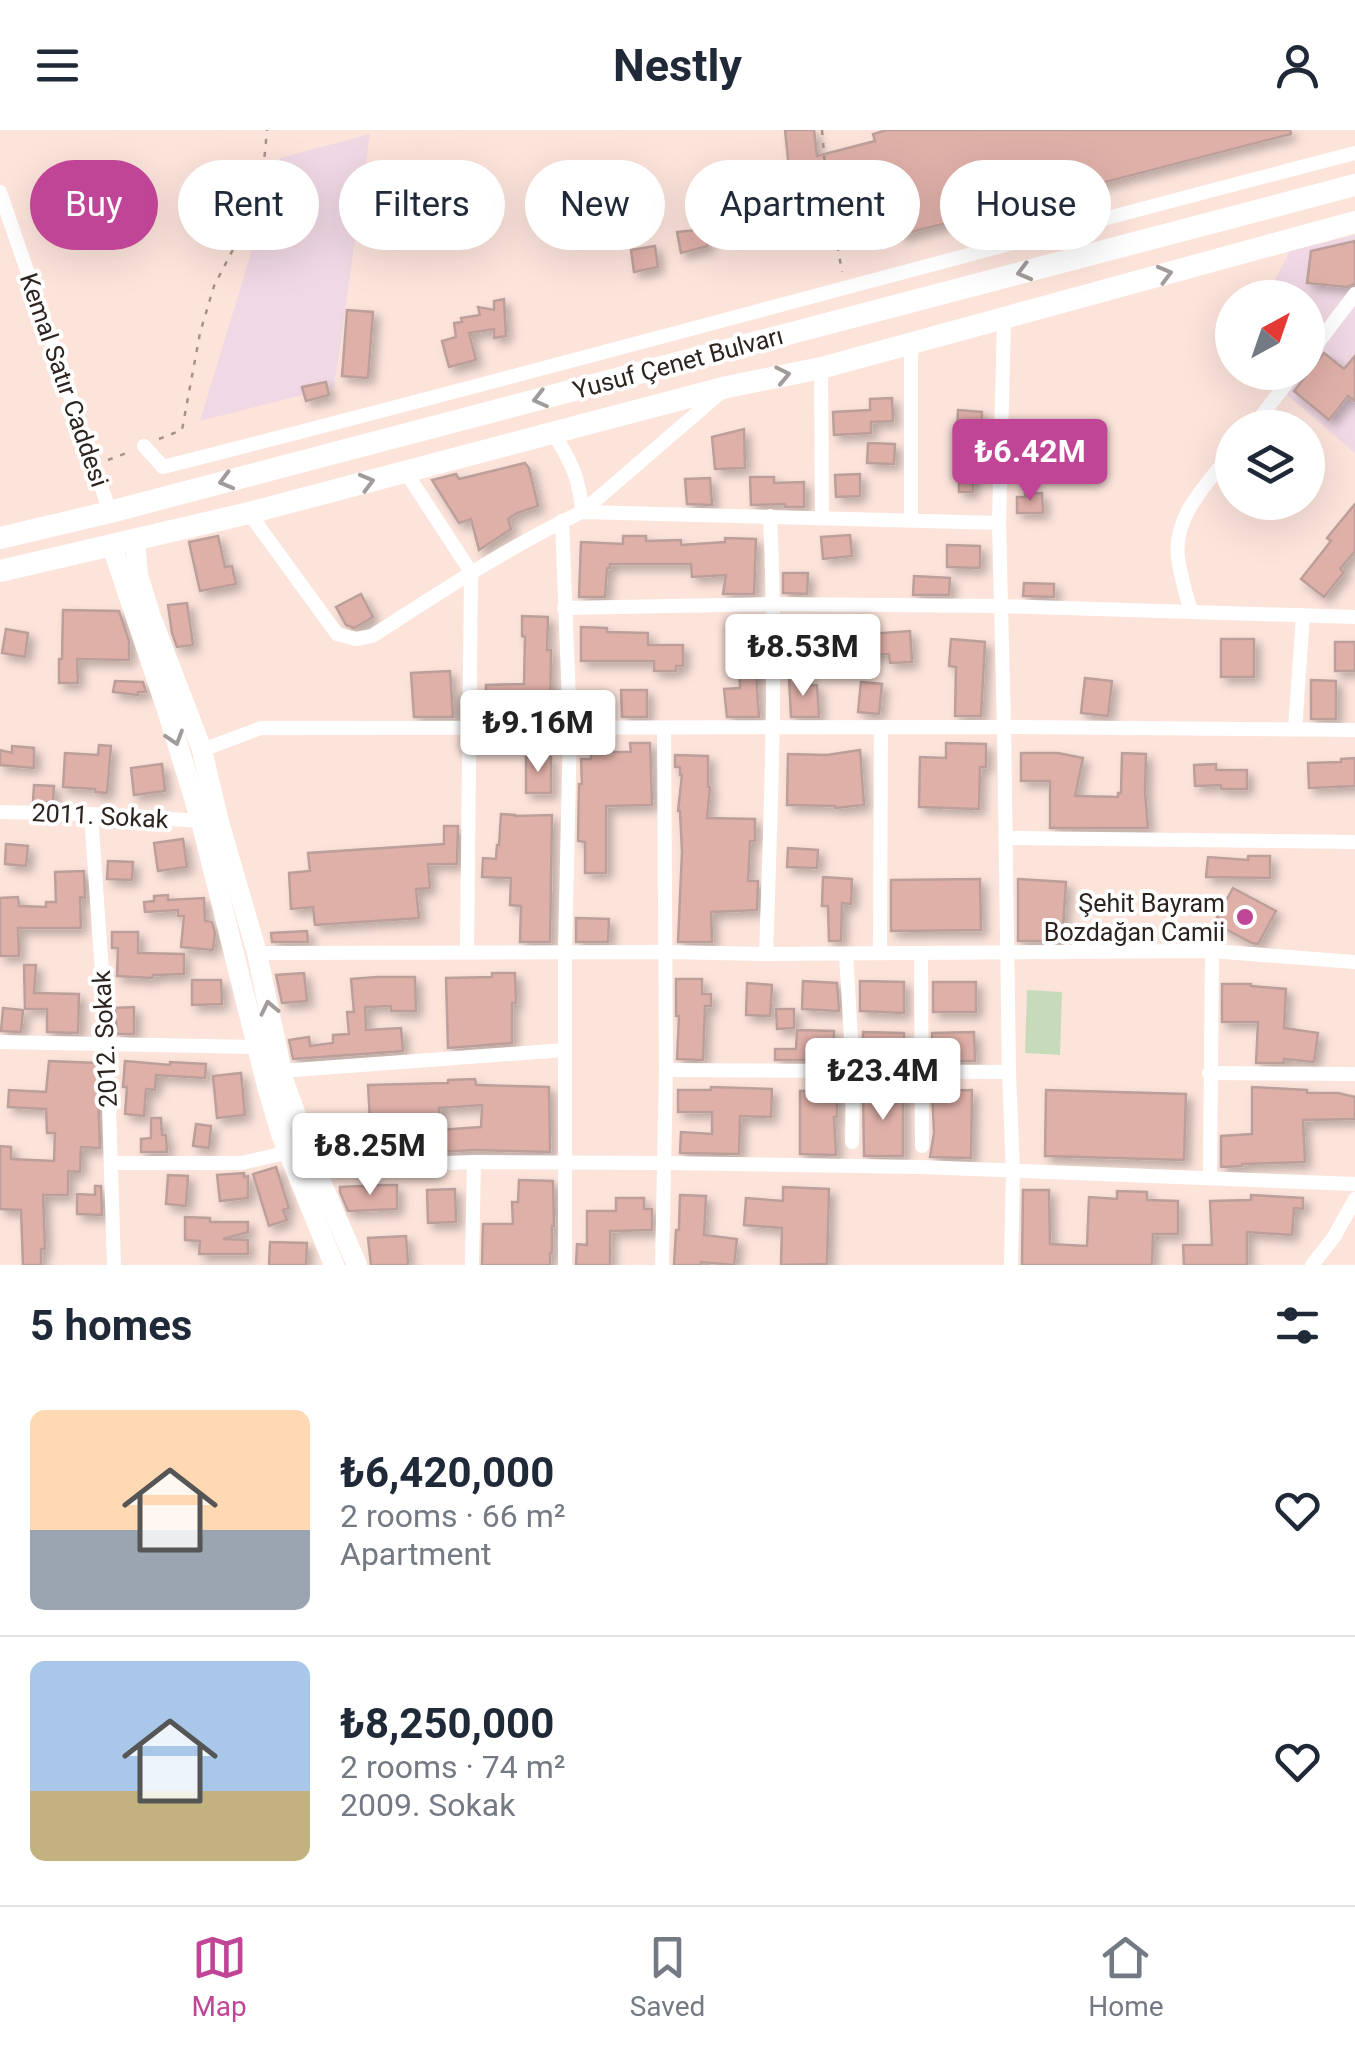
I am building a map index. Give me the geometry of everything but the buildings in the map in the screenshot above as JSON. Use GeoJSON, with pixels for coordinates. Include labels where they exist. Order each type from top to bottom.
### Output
{"type":"FeatureCollection","features":[{"type":"Feature","properties":{"kind":"highway","name":"Yusuf Çenet Bulvarı"},"geometry":{"type":"LineString","coordinates":[[0,538],[1355,185]]}},
{"type":"Feature","properties":{"kind":"highway","name":"Yusuf Çenet Bulvarı"},"geometry":{"type":"LineString","coordinates":[[3,573],[249,513],[727,387],[821,368],[1355,222]]}},
{"type":"Feature","properties":{"kind":"main road"},"geometry":{"type":"LineString","coordinates":[[123,543],[202,750],[218,822],[257,952],[282,1071],[315,1168],[357,1265]]}},
{"type":"Feature","properties":{"kind":"main road"},"geometry":{"type":"LineString","coordinates":[[123,543],[281,1134],[334,1265]]}},
{"type":"Feature","properties":{"kind":"street"},"geometry":{"type":"LineString","coordinates":[[144,446],[163,467],[1355,153]]}},
{"type":"Feature","properties":{"kind":"street","name":"Kemal Satır Caddesi"},"geometry":{"type":"LineString","coordinates":[[0,192],[110,512]]}},
{"type":"Feature","properties":{"kind":"street"},"geometry":{"type":"LineString","coordinates":[[1325,334],[1355,294]]}},
{"type":"Feature","properties":{"kind":"street"},"geometry":{"type":"LineString","coordinates":[[1004,319],[999,523],[1013,1172],[1011,1265]]}},
{"type":"Feature","properties":{"kind":"street"},"geometry":{"type":"LineString","coordinates":[[910,520],[911,342]]}},
{"type":"Feature","properties":{"kind":"street"},"geometry":{"type":"LineString","coordinates":[[821,368],[822,517]]}},
{"type":"Feature","properties":{"kind":"street"},"geometry":{"type":"LineString","coordinates":[[249,513],[336,634],[356,639],[372,636],[472,572],[582,512],[727,387]]}},
{"type":"Feature","properties":{"kind":"street"},"geometry":{"type":"LineString","coordinates":[[1266,410],[1281,390]]}},
{"type":"Feature","properties":{"kind":"street"},"geometry":{"type":"LineString","coordinates":[[553,432],[574,466],[582,512]]}},
{"type":"Feature","properties":{"kind":"street"},"geometry":{"type":"LineString","coordinates":[[405,471],[472,572],[466,952]]}},
{"type":"Feature","properties":{"kind":"street"},"geometry":{"type":"LineString","coordinates":[[1192,612],[1178,540],[1186,514],[1215,474]]}},
{"type":"Feature","properties":{"kind":"street"},"geometry":{"type":"LineString","coordinates":[[582,512],[999,523]]}},
{"type":"Feature","properties":{"kind":"street"},"geometry":{"type":"LineString","coordinates":[[766,954],[773,728],[770,516]]}},
{"type":"Feature","properties":{"kind":"street"},"geometry":{"type":"LineString","coordinates":[[562,522],[570,728],[564,952],[565,1265]]}},
{"type":"Feature","properties":{"kind":"street"},"geometry":{"type":"LineString","coordinates":[[564,608],[774,604],[1000,606],[1355,617]]}},
{"type":"Feature","properties":{"kind":"street"},"geometry":{"type":"LineString","coordinates":[[1295,729],[1303,616]]}},
{"type":"Feature","properties":{"kind":"street"},"geometry":{"type":"LineString","coordinates":[[880,953],[881,727]]}},
{"type":"Feature","properties":{"kind":"street"},"geometry":{"type":"LineString","coordinates":[[202,750],[261,728],[1355,730]]}},
{"type":"Feature","properties":{"kind":"street"},"geometry":{"type":"LineString","coordinates":[[662,1265],[666,1070],[664,728]]}},
{"type":"Feature","properties":{"kind":"street","name":"2011. Sokak"},"geometry":{"type":"LineString","coordinates":[[0,812],[200,821]]}},
{"type":"Feature","properties":{"kind":"street","name":"2012. Sokak"},"geometry":{"type":"LineString","coordinates":[[91,814],[107,1045],[114,1265]]}},
{"type":"Feature","properties":{"kind":"street"},"geometry":{"type":"LineString","coordinates":[[1006,838],[1355,842]]}},
{"type":"Feature","properties":{"kind":"street"},"geometry":{"type":"LineString","coordinates":[[257,952],[846,954],[1212,950],[1355,962]]}},
{"type":"Feature","properties":{"kind":"street"},"geometry":{"type":"LineString","coordinates":[[1210,1178],[1212,950]]}},
{"type":"Feature","properties":{"kind":"street"},"geometry":{"type":"LineString","coordinates":[[921,953],[922,1146]]}},
{"type":"Feature","properties":{"kind":"street"},"geometry":{"type":"LineString","coordinates":[[846,954],[853,1072],[852,1142]]}},
{"type":"Feature","properties":{"kind":"street"},"geometry":{"type":"LineString","coordinates":[[0,1042],[257,1047]]}},
{"type":"Feature","properties":{"kind":"street"},"geometry":{"type":"LineString","coordinates":[[282,1071],[565,1050]]}},
{"type":"Feature","properties":{"kind":"street"},"geometry":{"type":"LineString","coordinates":[[666,1070],[1009,1072]]}},
{"type":"Feature","properties":{"kind":"street"},"geometry":{"type":"LineString","coordinates":[[1209,1074],[1355,1074]]}},
{"type":"Feature","properties":{"kind":"street"},"geometry":{"type":"LineString","coordinates":[[111,1163],[241,1163],[290,1152]]}},
{"type":"Feature","properties":{"kind":"street"},"geometry":{"type":"LineString","coordinates":[[472,1263],[474,1162]]}},
{"type":"Feature","properties":{"kind":"street"},"geometry":{"type":"LineString","coordinates":[[315,1168],[474,1162],[665,1162],[1355,1184]]}},
{"type":"Feature","properties":{"kind":"street"},"geometry":{"type":"LineString","coordinates":[[1312,1265],[1334,1237],[1355,1198]]}},
{"type":"Feature","properties":{"kind":"path"},"geometry":{"type":"LineString","coordinates":[[93,466],[182,430],[200,333],[214,286],[238,240],[263,173],[267,130]]}},
{"type":"Feature","properties":{"kind":"path"},"geometry":{"type":"LineString","coordinates":[[822,130],[844,290]]}},
{"type":"Feature","properties":{"kind":"shaded area"},"geometry":{"type":"Polygon","coordinates":[[[370,134],[366,160],[339,160],[339,250],[353,250],[334,387],[200,421],[252,250],[319,250],[319,160],[280,158],[370,134]]]}},
{"type":"Feature","properties":{"kind":"shaded area"},"geometry":{"type":"Polygon","coordinates":[[[1355,235],[1355,453],[1325,427],[1325,410],[1305,410],[1282,390],[1325,390],[1325,280],[1275,280],[1290,251],[1355,235]]]}},
{"type":"Feature","properties":{"kind":"green space"},"geometry":{"type":"Polygon","coordinates":[[[1027,990],[1062,992],[1060,1055],[1025,1053],[1027,990]]]}},
{"type":"Feature","properties":{"kind":"place","name":"Şehit Bayram Bozdağan Camii"},"geometry":{"type":"Point","coordinates":[1245,917]}}]}
